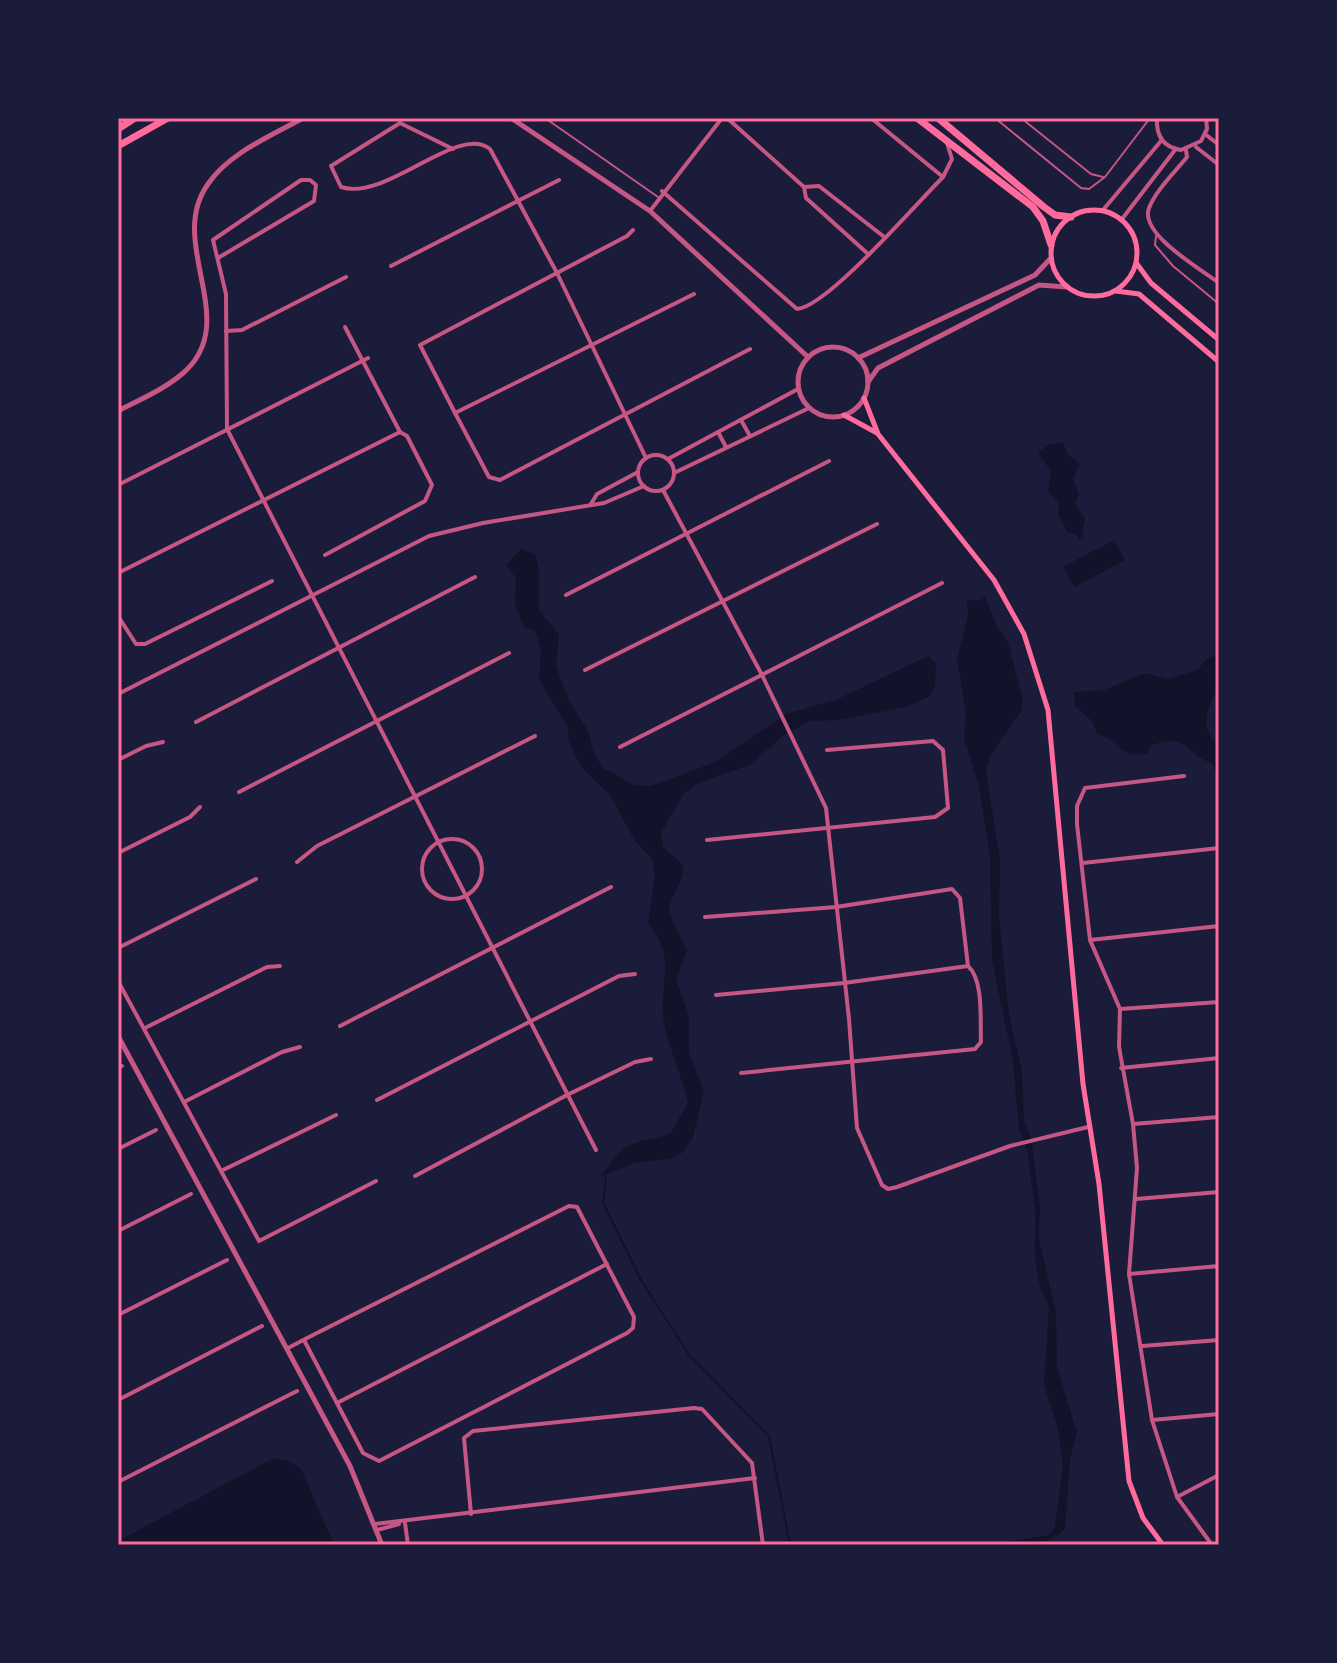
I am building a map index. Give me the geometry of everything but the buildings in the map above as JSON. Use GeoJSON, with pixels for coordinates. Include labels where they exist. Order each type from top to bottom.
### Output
{"type":"FeatureCollection","features":[{"type":"Feature","properties":{"kind":"highway"},"geometry":{"type":"LineString","coordinates":[[118,129],[135,118]]}},
{"type":"Feature","properties":{"kind":"highway"},"geometry":{"type":"LineString","coordinates":[[118,146],[168,118]]}},
{"type":"Feature","properties":{"kind":"highway"},"geometry":{"type":"LineString","coordinates":[[917,118],[1033,207],[1043,221],[1051,245]]}},
{"type":"Feature","properties":{"kind":"highway"},"geometry":{"type":"LineString","coordinates":[[938,118],[1044,207],[1055,215],[1071,217]]}},
{"type":"Feature","properties":{"kind":"main road"},"geometry":{"type":"LineString","coordinates":[[1092,209],[1103,210],[1122,219],[1136,239],[1137,264],[1125,284],[1116,291],[1096,297],[1067,287],[1059,279],[1051,258],[1051,245],[1055,234],[1071,217],[1092,209]]}},
{"type":"Feature","properties":{"kind":"main road"},"geometry":{"type":"LineString","coordinates":[[1137,264],[1151,283],[1219,340]]}},
{"type":"Feature","properties":{"kind":"main road"},"geometry":{"type":"LineString","coordinates":[[1116,291],[1139,294],[1219,362]]}},
{"type":"Feature","properties":{"kind":"main road"},"geometry":{"type":"LineString","coordinates":[[864,398],[878,434],[994,580],[1024,634],[1048,710],[1088,1127],[1099,1184],[1129,1481],[1143,1518],[1163,1545]]}},
{"type":"Feature","properties":{"kind":"main road"},"geometry":{"type":"LineString","coordinates":[[844,415],[878,434]]}},
{"type":"Feature","properties":{"kind":"street"},"geometry":{"type":"LineString","coordinates":[[118,411],[183,373],[193,362],[207,331],[208,313],[192,229],[194,212],[209,182],[243,153],[303,118]]}},
{"type":"Feature","properties":{"kind":"street"},"geometry":{"type":"LineString","coordinates":[[511,118],[650,211],[808,357]]}},
{"type":"Feature","properties":{"kind":"street"},"geometry":{"type":"LineString","coordinates":[[650,211],[662,191],[724,118],[804,187],[806,198],[867,253]]}},
{"type":"Feature","properties":{"kind":"street"},"geometry":{"type":"LineString","coordinates":[[871,118],[943,177]]}},
{"type":"Feature","properties":{"kind":"street"},"geometry":{"type":"LineString","coordinates":[[1155,118],[1161,141],[1175,150],[1186,150],[1196,146],[1205,134],[1206,118]]}},
{"type":"Feature","properties":{"kind":"street"},"geometry":{"type":"LineString","coordinates":[[453,149],[400,123],[331,166],[341,187],[351,190],[394,179],[453,149],[468,141],[479,141],[490,149],[557,273],[646,458]]}},
{"type":"Feature","properties":{"kind":"street"},"geometry":{"type":"LineString","coordinates":[[1205,134],[1219,145]]}},
{"type":"Feature","properties":{"kind":"street"},"geometry":{"type":"LineString","coordinates":[[662,191],[797,309],[806,308],[832,290],[943,177],[952,159],[944,138]]}},
{"type":"Feature","properties":{"kind":"street"},"geometry":{"type":"LineString","coordinates":[[1103,210],[1161,141]]}},
{"type":"Feature","properties":{"kind":"street"},"geometry":{"type":"LineString","coordinates":[[1196,146],[1219,165]]}},
{"type":"Feature","properties":{"kind":"street"},"geometry":{"type":"LineString","coordinates":[[1122,219],[1175,150]]}},
{"type":"Feature","properties":{"kind":"street"},"geometry":{"type":"LineString","coordinates":[[1186,150],[1187,157],[1147,211],[1148,223],[1156,235],[1219,283]]}},
{"type":"Feature","properties":{"kind":"street"},"geometry":{"type":"LineString","coordinates":[[218,258],[314,201],[316,185],[310,180],[301,180],[213,240],[226,294],[227,429],[596,1150]]}},
{"type":"Feature","properties":{"kind":"street"},"geometry":{"type":"LineString","coordinates":[[391,266],[559,180]]}},
{"type":"Feature","properties":{"kind":"street"},"geometry":{"type":"LineString","coordinates":[[804,187],[819,186],[883,236]]}},
{"type":"Feature","properties":{"kind":"street"},"geometry":{"type":"LineString","coordinates":[[633,230],[627,236],[420,345],[489,477],[500,480],[750,349]]}},
{"type":"Feature","properties":{"kind":"street"},"geometry":{"type":"LineString","coordinates":[[858,358],[1035,275],[1051,258]]}},
{"type":"Feature","properties":{"kind":"street"},"geometry":{"type":"LineString","coordinates":[[226,331],[242,330],[346,277]]}},
{"type":"Feature","properties":{"kind":"street"},"geometry":{"type":"LineString","coordinates":[[868,382],[858,358],[850,352],[828,348],[808,357],[799,372],[798,389],[809,408],[822,415],[844,415],[864,398],[868,382],[878,368],[1039,285],[1067,287]]}},
{"type":"Feature","properties":{"kind":"street"},"geometry":{"type":"LineString","coordinates":[[455,413],[694,294]]}},
{"type":"Feature","properties":{"kind":"street"},"geometry":{"type":"LineString","coordinates":[[325,555],[425,501],[431,494],[432,485],[407,436],[400,432],[365,359],[345,327]]}},
{"type":"Feature","properties":{"kind":"street"},"geometry":{"type":"LineString","coordinates":[[118,485],[365,359]]}},
{"type":"Feature","properties":{"kind":"street"},"geometry":{"type":"LineString","coordinates":[[668,459],[798,389]]}},
{"type":"Feature","properties":{"kind":"street"},"geometry":{"type":"LineString","coordinates":[[674,473],[809,408]]}},
{"type":"Feature","properties":{"kind":"street"},"geometry":{"type":"LineString","coordinates":[[741,419],[750,436]]}},
{"type":"Feature","properties":{"kind":"street"},"geometry":{"type":"LineString","coordinates":[[717,431],[726,447]]}},
{"type":"Feature","properties":{"kind":"street"},"geometry":{"type":"LineString","coordinates":[[118,573],[400,432]]}},
{"type":"Feature","properties":{"kind":"street"},"geometry":{"type":"LineString","coordinates":[[646,458],[659,455],[668,459],[674,473],[673,481],[663,490]]}},
{"type":"Feature","properties":{"kind":"street"},"geometry":{"type":"LineString","coordinates":[[591,504],[597,494],[639,472],[646,458]]}},
{"type":"Feature","properties":{"kind":"street"},"geometry":{"type":"LineString","coordinates":[[566,595],[829,461]]}},
{"type":"Feature","properties":{"kind":"street"},"geometry":{"type":"LineString","coordinates":[[639,472],[644,486]]}},
{"type":"Feature","properties":{"kind":"street"},"geometry":{"type":"LineString","coordinates":[[118,694],[448,529],[604,503],[644,486],[663,490],[725,602],[819,790],[828,829],[857,1128],[869,1162],[885,1188],[1010,1146],[1088,1127]]}},
{"type":"Feature","properties":{"kind":"street"},"geometry":{"type":"LineString","coordinates":[[585,670],[877,524]]}},
{"type":"Feature","properties":{"kind":"street"},"geometry":{"type":"LineString","coordinates":[[196,722],[475,577]]}},
{"type":"Feature","properties":{"kind":"street"},"geometry":{"type":"LineString","coordinates":[[118,616],[129,637],[136,644],[145,644],[272,581]]}},
{"type":"Feature","properties":{"kind":"street"},"geometry":{"type":"LineString","coordinates":[[620,747],[942,583]]}},
{"type":"Feature","properties":{"kind":"street"},"geometry":{"type":"LineString","coordinates":[[239,792],[509,653]]}},
{"type":"Feature","properties":{"kind":"street"},"geometry":{"type":"LineString","coordinates":[[297,862],[317,846],[535,736]]}},
{"type":"Feature","properties":{"kind":"street"},"geometry":{"type":"LineString","coordinates":[[707,840],[935,817],[948,808],[943,750],[933,741],[827,750]]}},
{"type":"Feature","properties":{"kind":"street"},"geometry":{"type":"LineString","coordinates":[[118,760],[163,742]]}},
{"type":"Feature","properties":{"kind":"street"},"geometry":{"type":"LineString","coordinates":[[1184,776],[1085,788],[1079,795],[1077,824],[1090,940],[1120,1009],[1121,1068],[1133,1124],[1136,1199],[1129,1274],[1152,1420],[1177,1497],[1212,1545]]}},
{"type":"Feature","properties":{"kind":"street"},"geometry":{"type":"LineString","coordinates":[[118,853],[190,817],[200,807]]}},
{"type":"Feature","properties":{"kind":"street"},"geometry":{"type":"LineString","coordinates":[[459,840],[476,850],[481,859],[481,880],[466,896],[440,897],[426,884],[422,865],[430,848],[438,843],[459,840]]}},
{"type":"Feature","properties":{"kind":"street"},"geometry":{"type":"LineString","coordinates":[[1083,863],[1219,848]]}},
{"type":"Feature","properties":{"kind":"street"},"geometry":{"type":"LineString","coordinates":[[118,948],[256,879]]}},
{"type":"Feature","properties":{"kind":"street"},"geometry":{"type":"LineString","coordinates":[[340,1026],[611,887]]}},
{"type":"Feature","properties":{"kind":"street"},"geometry":{"type":"LineString","coordinates":[[705,917],[836,907],[952,889],[960,898],[968,966],[974,972],[979,1006],[981,1042],[975,1049],[741,1073]]}},
{"type":"Feature","properties":{"kind":"street"},"geometry":{"type":"LineString","coordinates":[[1090,940],[1219,926]]}},
{"type":"Feature","properties":{"kind":"street"},"geometry":{"type":"LineString","coordinates":[[144,1029],[267,967],[280,966]]}},
{"type":"Feature","properties":{"kind":"street"},"geometry":{"type":"LineString","coordinates":[[716,995],[844,983],[968,966]]}},
{"type":"Feature","properties":{"kind":"street"},"geometry":{"type":"LineString","coordinates":[[377,1100],[619,976],[635,974]]}},
{"type":"Feature","properties":{"kind":"street"},"geometry":{"type":"LineString","coordinates":[[118,981],[259,1241],[376,1181]]}},
{"type":"Feature","properties":{"kind":"street"},"geometry":{"type":"LineString","coordinates":[[1120,1009],[1219,1002]]}},
{"type":"Feature","properties":{"kind":"street"},"geometry":{"type":"LineString","coordinates":[[118,1036],[350,1466],[382,1545]]}},
{"type":"Feature","properties":{"kind":"street"},"geometry":{"type":"LineString","coordinates":[[184,1102],[282,1052],[300,1047]]}},
{"type":"Feature","properties":{"kind":"street"},"geometry":{"type":"LineString","coordinates":[[1121,1068],[1219,1058]]}},
{"type":"Feature","properties":{"kind":"street"},"geometry":{"type":"LineString","coordinates":[[415,1176],[567,1095],[635,1062],[651,1059]]}},
{"type":"Feature","properties":{"kind":"street"},"geometry":{"type":"LineString","coordinates":[[221,1171],[336,1115]]}},
{"type":"Feature","properties":{"kind":"street"},"geometry":{"type":"LineString","coordinates":[[1133,1124],[1219,1117]]}},
{"type":"Feature","properties":{"kind":"street"},"geometry":{"type":"LineString","coordinates":[[118,1149],[156,1130]]}},
{"type":"Feature","properties":{"kind":"street"},"geometry":{"type":"LineString","coordinates":[[1136,1199],[1219,1192]]}},
{"type":"Feature","properties":{"kind":"street"},"geometry":{"type":"LineString","coordinates":[[118,1231],[191,1194]]}},
{"type":"Feature","properties":{"kind":"street"},"geometry":{"type":"LineString","coordinates":[[288,1348],[569,1206],[577,1207],[634,1317],[633,1328],[627,1333],[379,1461],[363,1453],[304,1340]]}},
{"type":"Feature","properties":{"kind":"street"},"geometry":{"type":"LineString","coordinates":[[118,1315],[227,1260]]}},
{"type":"Feature","properties":{"kind":"street"},"geometry":{"type":"LineString","coordinates":[[337,1403],[607,1264]]}},
{"type":"Feature","properties":{"kind":"street"},"geometry":{"type":"LineString","coordinates":[[1129,1274],[1219,1266]]}},
{"type":"Feature","properties":{"kind":"street"},"geometry":{"type":"LineString","coordinates":[[118,1400],[262,1326]]}},
{"type":"Feature","properties":{"kind":"street"},"geometry":{"type":"LineString","coordinates":[[1141,1346],[1219,1340]]}},
{"type":"Feature","properties":{"kind":"street"},"geometry":{"type":"LineString","coordinates":[[118,1482],[297,1391]]}},
{"type":"Feature","properties":{"kind":"street"},"geometry":{"type":"LineString","coordinates":[[471,1514],[464,1438],[473,1431],[702,1409],[752,1463],[763,1545]]}},
{"type":"Feature","properties":{"kind":"street"},"geometry":{"type":"LineString","coordinates":[[1152,1420],[1219,1414]]}},
{"type":"Feature","properties":{"kind":"street"},"geometry":{"type":"LineString","coordinates":[[1177,1497],[1219,1475]]}},
{"type":"Feature","properties":{"kind":"street"},"geometry":{"type":"LineString","coordinates":[[376,1527],[755,1478]]}},
{"type":"Feature","properties":{"kind":"street"},"geometry":{"type":"LineString","coordinates":[[403,1523],[408,1545]]}},
{"type":"Feature","properties":{"kind":"lane"},"geometry":{"type":"LineString","coordinates":[[545,118],[658,197]]}},
{"type":"Feature","properties":{"kind":"lane"},"geometry":{"type":"LineString","coordinates":[[995,118],[1081,188],[1095,187],[1155,118]]}},
{"type":"Feature","properties":{"kind":"lane"},"geometry":{"type":"LineString","coordinates":[[1021,118],[1091,174],[1105,177]]}},
{"type":"Feature","properties":{"kind":"lane"},"geometry":{"type":"LineString","coordinates":[[1156,235],[1155,245],[1164,256],[1219,304]]}},
{"type":"Feature","properties":{"kind":"shaded area"},"geometry":{"type":"Polygon","coordinates":[[[1063,442],[1067,454],[1080,464],[1073,479],[1079,494],[1075,504],[1085,519],[1084,538],[1079,540],[1076,534],[1067,532],[1058,514],[1059,503],[1048,492],[1051,471],[1038,453],[1048,445],[1063,442]]]}},
{"type":"Feature","properties":{"kind":"shaded area"},"geometry":{"type":"Polygon","coordinates":[[[1114,540],[1125,560],[1074,587],[1063,567],[1114,540]]]}},
{"type":"Feature","properties":{"kind":"shaded area"},"geometry":{"type":"Polygon","coordinates":[[[521,549],[535,554],[539,570],[539,610],[559,635],[556,666],[568,699],[588,731],[594,754],[603,768],[634,785],[651,786],[713,763],[787,714],[838,699],[928,656],[936,663],[935,687],[930,696],[906,707],[839,720],[810,721],[782,736],[752,764],[696,784],[683,795],[661,833],[663,847],[683,865],[681,879],[669,908],[687,950],[676,979],[689,1016],[689,1053],[704,1092],[693,1137],[684,1151],[674,1158],[635,1163],[600,1177],[630,1145],[670,1134],[688,1103],[663,1016],[663,950],[648,924],[655,876],[652,859],[635,841],[610,795],[581,767],[569,741],[567,725],[539,680],[541,650],[535,630],[524,627],[515,604],[516,578],[506,565],[521,549]]]}},
{"type":"Feature","properties":{"kind":"shaded area"},"geometry":{"type":"Polygon","coordinates":[[[985,596],[997,627],[1008,643],[1023,701],[1021,712],[991,754],[986,772],[1000,860],[999,917],[1009,1015],[1022,1071],[1024,1121],[1031,1138],[1040,1208],[1039,1240],[1056,1312],[1057,1367],[1077,1433],[1070,1459],[1065,1529],[1048,1540],[1018,1545],[987,1545],[1049,1535],[1055,1527],[1063,1465],[1058,1429],[1044,1385],[1049,1308],[1039,1283],[1035,1258],[1035,1206],[1027,1150],[1019,1130],[1013,1061],[992,960],[990,856],[979,786],[964,739],[966,714],[957,659],[968,615],[967,600],[979,601],[985,596]]]}},
{"type":"Feature","properties":{"kind":"shaded area"},"geometry":{"type":"Polygon","coordinates":[[[1219,655],[1219,685],[1206,718],[1208,732],[1219,747],[1219,782],[1212,763],[1178,742],[1150,746],[1148,753],[1130,754],[1124,751],[1097,734],[1092,721],[1075,706],[1074,692],[1104,690],[1145,673],[1168,679],[1197,670],[1207,659],[1219,655]]]}},
{"type":"Feature","properties":{"kind":"shaded area"},"geometry":{"type":"Polygon","coordinates":[[[272,1459],[288,1460],[301,1469],[334,1545],[118,1545],[118,1541],[272,1459]]]}},
{"type":"Feature","properties":{"kind":"waterway"},"geometry":{"type":"LineString","coordinates":[[606,1177],[603,1203],[641,1280],[689,1355],[769,1436],[790,1545]]}}]}
